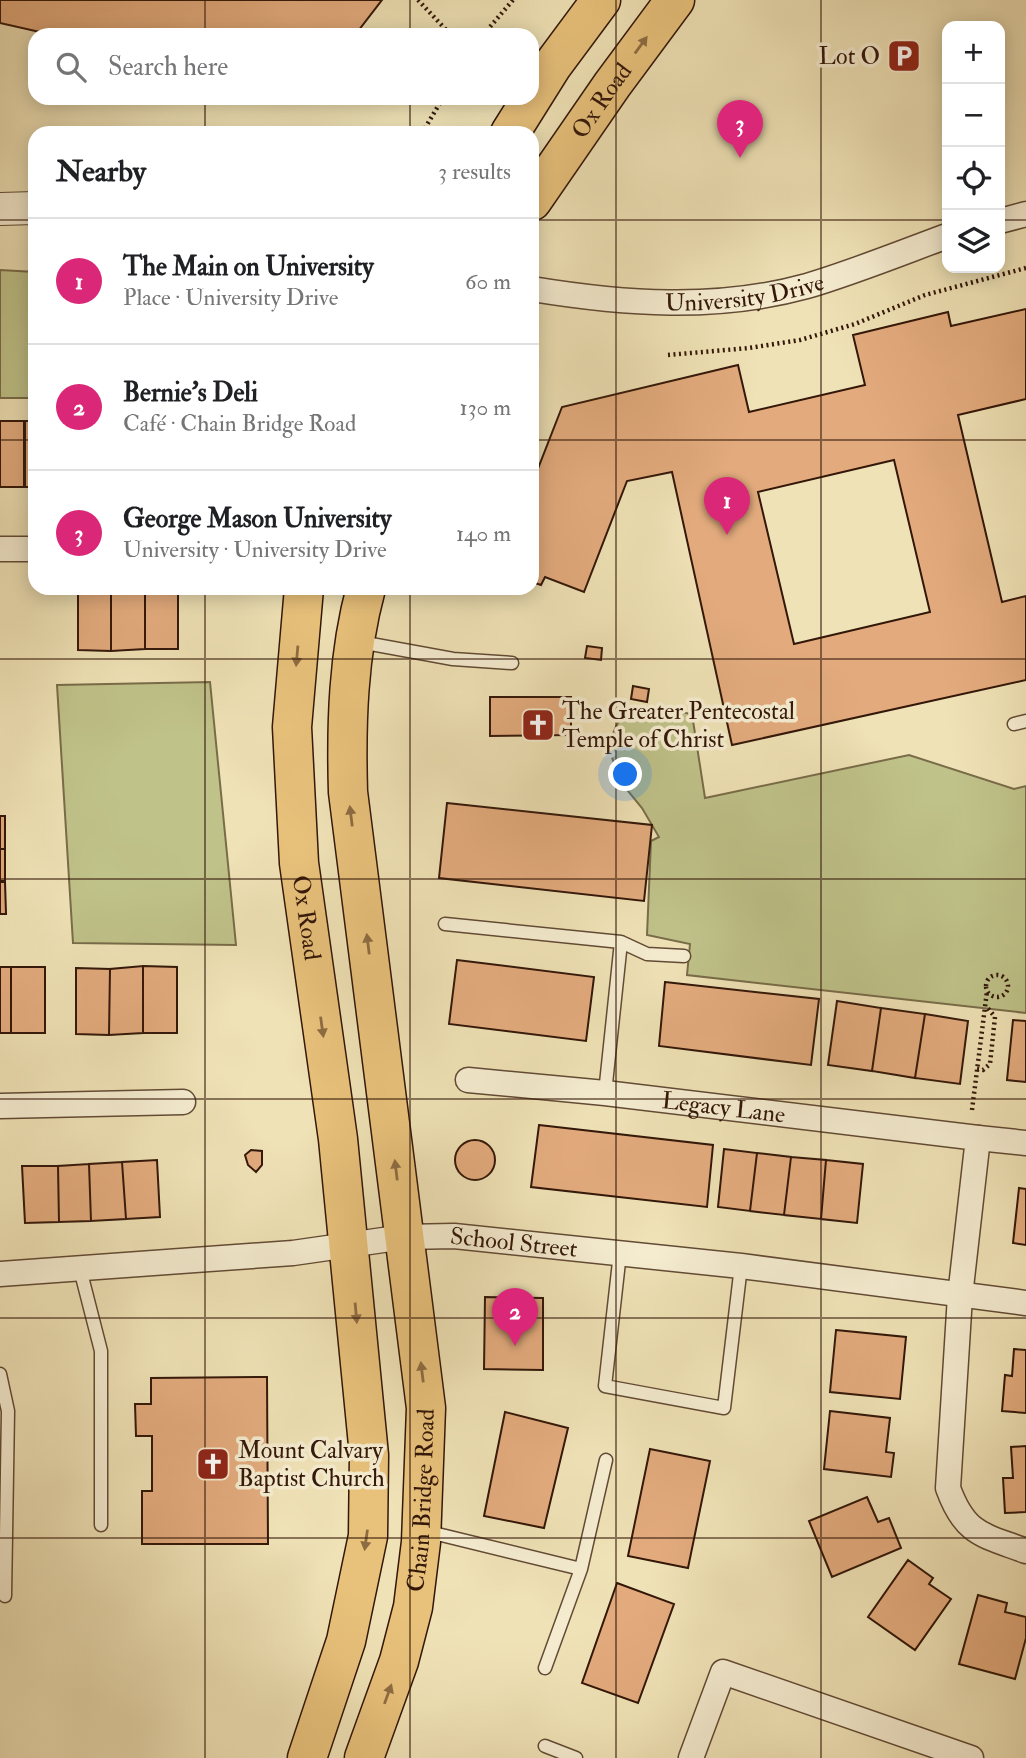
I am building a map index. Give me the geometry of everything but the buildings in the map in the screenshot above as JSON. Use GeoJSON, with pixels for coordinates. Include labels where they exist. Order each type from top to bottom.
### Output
{"type":"FeatureCollection","features":[{"type":"Feature","properties":{"kind":"main road"},"geometry":{"type":"LineString","coordinates":[[539,87],[601,0]]}},
{"type":"Feature","properties":{"kind":"main road","name":"Ox Road"},"geometry":{"type":"LineString","coordinates":[[539,191],[675,0]]}},
{"type":"Feature","properties":{"kind":"main road"},"geometry":{"type":"LineString","coordinates":[[514,126],[528,105]]}},
{"type":"Feature","properties":{"kind":"main road","name":"Ox Road"},"geometry":{"type":"LineString","coordinates":[[303,595],[292,727],[299,863],[338,1139],[350,1245]]}},
{"type":"Feature","properties":{"kind":"main road"},"geometry":{"type":"LineString","coordinates":[[365,595],[349,679],[346,742],[348,792],[404,1237]]}},
{"type":"Feature","properties":{"kind":"main road","name":"Chain Bridge Road"},"geometry":{"type":"LineString","coordinates":[[363,1758],[399,1661],[412,1606],[422,1530],[426,1408],[404,1237]]}},
{"type":"Feature","properties":{"kind":"main road","name":"Chain Bridge Road"},"geometry":{"type":"LineString","coordinates":[[307,1758],[346,1641],[368,1536],[369,1455],[350,1245]]}},
{"type":"Feature","properties":{"kind":"street"},"geometry":{"type":"LineString","coordinates":[[0,209],[28,208]]}},
{"type":"Feature","properties":{"kind":"street"},"geometry":{"type":"LineString","coordinates":[[1005,220],[1026,214]]}},
{"type":"Feature","properties":{"kind":"street","name":"University Drive"},"geometry":{"type":"LineString","coordinates":[[539,290],[611,301],[661,304],[745,298],[807,286],[942,238]]}},
{"type":"Feature","properties":{"kind":"street"},"geometry":{"type":"LineString","coordinates":[[0,549],[28,549]]}},
{"type":"Feature","properties":{"kind":"street","name":"Legacy Lane"},"geometry":{"type":"LineString","coordinates":[[468,1080],[605,1093],[1026,1143]]}},
{"type":"Feature","properties":{"kind":"street"},"geometry":{"type":"LineString","coordinates":[[0,1106],[183,1102]]}},
{"type":"Feature","properties":{"kind":"street"},"geometry":{"type":"LineString","coordinates":[[978,1138],[960,1296],[948,1488],[957,1513],[978,1534],[1026,1551]]}},
{"type":"Feature","properties":{"kind":"street","name":"School Street"},"geometry":{"type":"LineString","coordinates":[[0,1274],[293,1253],[404,1237],[468,1237],[741,1266],[1026,1303]]}},
{"type":"Feature","properties":{"kind":"street"},"geometry":{"type":"LineString","coordinates":[[691,1758],[723,1672],[971,1758]]}},
{"type":"Feature","properties":{"kind":"lane"},"geometry":{"type":"LineString","coordinates":[[356,641],[453,659],[512,663]]}},
{"type":"Feature","properties":{"kind":"lane"},"geometry":{"type":"LineString","coordinates":[[445,923],[621,942],[648,954],[684,957]]}},
{"type":"Feature","properties":{"kind":"lane"},"geometry":{"type":"LineString","coordinates":[[605,1093],[621,942]]}},
{"type":"Feature","properties":{"kind":"lane"},"geometry":{"type":"LineString","coordinates":[[620,1253],[605,1386],[724,1408],[741,1266]]}},
{"type":"Feature","properties":{"kind":"lane"},"geometry":{"type":"LineString","coordinates":[[80,1269],[101,1352],[100,1525]]}},
{"type":"Feature","properties":{"kind":"lane"},"geometry":{"type":"LineString","coordinates":[[0,1374],[8,1411],[5,1597]]}},
{"type":"Feature","properties":{"kind":"lane"},"geometry":{"type":"LineString","coordinates":[[544,1668],[581,1569],[606,1460]]}},
{"type":"Feature","properties":{"kind":"lane"},"geometry":{"type":"LineString","coordinates":[[422,1530],[581,1569]]}},
{"type":"Feature","properties":{"kind":"lane"},"geometry":{"type":"LineString","coordinates":[[545,1746],[576,1758]]}},
{"type":"Feature","properties":{"kind":"path"},"geometry":{"type":"LineString","coordinates":[[418,0],[444,28]]}},
{"type":"Feature","properties":{"kind":"path"},"geometry":{"type":"LineString","coordinates":[[489,28],[513,0]]}},
{"type":"Feature","properties":{"kind":"path"},"geometry":{"type":"LineString","coordinates":[[426,126],[439,105]]}},
{"type":"Feature","properties":{"kind":"path"},"geometry":{"type":"LineString","coordinates":[[668,355],[749,348],[800,340],[855,324],[925,296],[1026,268]]}},
{"type":"Feature","properties":{"kind":"path"},"geometry":{"type":"LineString","coordinates":[[972,1114],[986,983],[990,977],[997,975],[1006,981],[1007,988],[1002,996],[995,997],[987,991]]}},
{"type":"Feature","properties":{"kind":"path"},"geometry":{"type":"LineString","coordinates":[[977,1069],[983,1070],[990,1064],[995,1017],[985,1006]]}},
{"type":"Feature","properties":{"kind":"green space"},"geometry":{"type":"Polygon","coordinates":[[[0,270],[28,272],[28,398],[0,398],[0,270]]]}},
{"type":"Feature","properties":{"kind":"green space"},"geometry":{"type":"Polygon","coordinates":[[[210,682],[236,945],[73,943],[57,685],[210,682]]]}},
{"type":"Feature","properties":{"kind":"green space"},"geometry":{"type":"Polygon","coordinates":[[[657,708],[692,714],[705,798],[909,755],[1014,789],[1026,786],[1026,1013],[687,975],[690,944],[647,935],[651,841],[659,837],[642,808],[619,780],[608,744],[622,714],[657,708]]]}},
{"type":"Feature","properties":{"kind":"place","name":"Lot O"},"geometry":{"type":"Point","coordinates":[904,56]}},
{"type":"Feature","properties":{"kind":"place","name":"George Mason University"},"geometry":{"type":"Point","coordinates":[740,158]}},
{"type":"Feature","properties":{"kind":"place","name":"The Main on University"},"geometry":{"type":"Point","coordinates":[727,535]}},
{"type":"Feature","properties":{"kind":"place","name":"The Greater Pentecostal Temple of Christ"},"geometry":{"type":"Point","coordinates":[538,725]}},
{"type":"Feature","properties":{"kind":"place","name":"Bernie's Deli"},"geometry":{"type":"Point","coordinates":[515,1346]}},
{"type":"Feature","properties":{"kind":"place","name":"Mount Calvary Baptist Church"},"geometry":{"type":"Point","coordinates":[213,1464]}}]}
